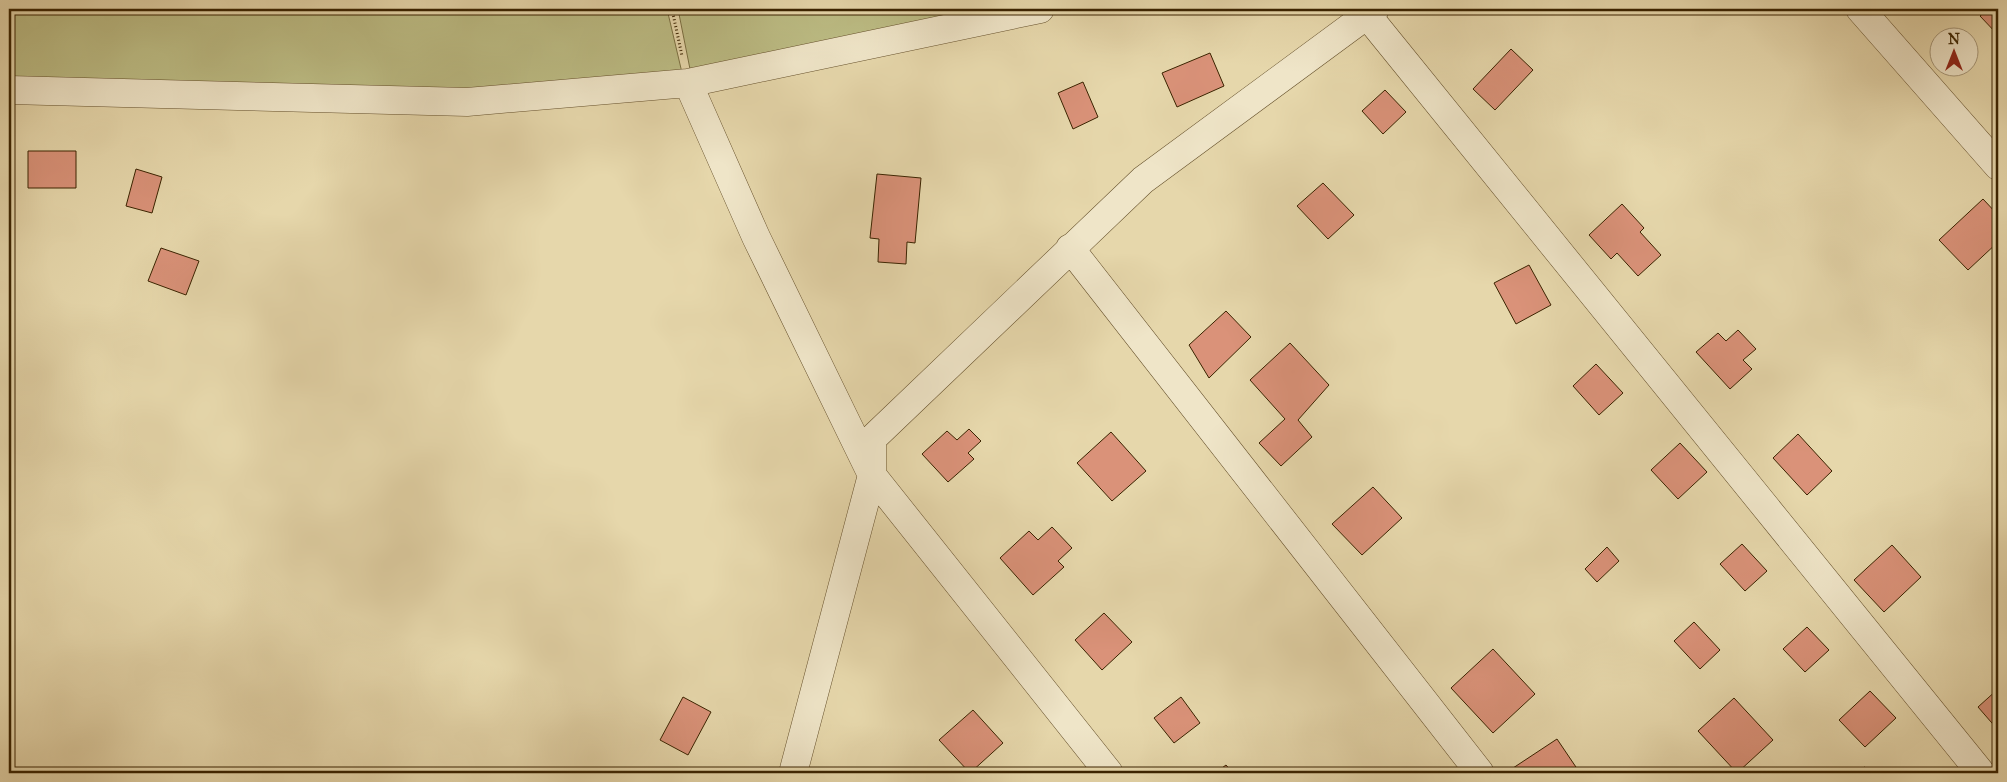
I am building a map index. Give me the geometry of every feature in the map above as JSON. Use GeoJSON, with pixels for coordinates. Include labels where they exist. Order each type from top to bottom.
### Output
{"type":"FeatureCollection","features":[{"type":"Feature","properties":{"kind":"street"},"geometry":{"type":"LineString","coordinates":[[9,90],[467,102],[688,83],[1040,9]]}},
{"type":"Feature","properties":{"kind":"street"},"geometry":{"type":"LineString","coordinates":[[1860,9],[1998,166]]}},
{"type":"Feature","properties":{"kind":"street"},"geometry":{"type":"LineString","coordinates":[[793,773],[872,475],[872,439],[1143,180],[1371,12],[1981,773]]}},
{"type":"Feature","properties":{"kind":"street"},"geometry":{"type":"LineString","coordinates":[[688,83],[756,237],[872,475],[1109,773]]}},
{"type":"Feature","properties":{"kind":"street"},"geometry":{"type":"LineString","coordinates":[[1070,248],[1480,773]]}},
{"type":"Feature","properties":{"kind":"path"},"geometry":{"type":"LineString","coordinates":[[672,9],[688,83]]}},
{"type":"Feature","properties":{"kind":"green space"},"geometry":{"type":"Polygon","coordinates":[[[9,9],[667,9],[683,77],[468,96],[9,84],[9,9]]]}},
{"type":"Feature","properties":{"kind":"green space"},"geometry":{"type":"Polygon","coordinates":[[[678,9],[1022,9],[692,79],[678,9]]]}},
{"type":"Feature","properties":{"kind":"building"},"geometry":{"type":"Polygon","coordinates":[[[1988,9],[1998,9],[1998,35],[1980,16],[1988,9]]]}},
{"type":"Feature","properties":{"kind":"building"},"geometry":{"type":"Polygon","coordinates":[[[1511,49],[1533,70],[1495,110],[1473,89],[1511,49]]]}},
{"type":"Feature","properties":{"kind":"building"},"geometry":{"type":"Polygon","coordinates":[[[1210,53],[1224,86],[1177,107],[1162,73],[1210,53]]]}},
{"type":"Feature","properties":{"kind":"building"},"geometry":{"type":"Polygon","coordinates":[[[1083,82],[1098,117],[1073,129],[1058,93],[1083,82]]]}},
{"type":"Feature","properties":{"kind":"building"},"geometry":{"type":"Polygon","coordinates":[[[1385,90],[1406,112],[1383,134],[1362,111],[1385,90]]]}},
{"type":"Feature","properties":{"kind":"building"},"geometry":{"type":"Polygon","coordinates":[[[28,151],[76,151],[76,188],[28,188],[28,151]]]}},
{"type":"Feature","properties":{"kind":"building"},"geometry":{"type":"Polygon","coordinates":[[[136,169],[162,177],[152,213],[126,206],[136,169]]]}},
{"type":"Feature","properties":{"kind":"building"},"geometry":{"type":"Polygon","coordinates":[[[877,174],[921,178],[915,243],[907,242],[906,264],[878,262],[879,239],[870,238],[877,174]]]}},
{"type":"Feature","properties":{"kind":"building"},"geometry":{"type":"Polygon","coordinates":[[[1323,183],[1354,215],[1328,239],[1297,206],[1323,183]]]}},
{"type":"Feature","properties":{"kind":"building"},"geometry":{"type":"Polygon","coordinates":[[[1983,199],[1998,215],[1998,242],[1968,270],[1939,240],[1983,199]]]}},
{"type":"Feature","properties":{"kind":"building"},"geometry":{"type":"Polygon","coordinates":[[[1622,204],[1644,228],[1640,232],[1661,255],[1638,276],[1617,253],[1611,259],[1589,235],[1622,204]]]}},
{"type":"Feature","properties":{"kind":"building"},"geometry":{"type":"Polygon","coordinates":[[[161,248],[199,261],[186,295],[148,281],[161,248]]]}},
{"type":"Feature","properties":{"kind":"building"},"geometry":{"type":"Polygon","coordinates":[[[1529,265],[1551,305],[1516,324],[1494,283],[1529,265]]]}},
{"type":"Feature","properties":{"kind":"building"},"geometry":{"type":"Polygon","coordinates":[[[1226,311],[1251,337],[1209,378],[1189,345],[1226,311]]]}},
{"type":"Feature","properties":{"kind":"building"},"geometry":{"type":"Polygon","coordinates":[[[1738,330],[1756,349],[1743,360],[1752,369],[1730,389],[1696,352],[1718,333],[1726,341],[1738,330]]]}},
{"type":"Feature","properties":{"kind":"building"},"geometry":{"type":"Polygon","coordinates":[[[1290,343],[1329,385],[1298,420],[1312,437],[1281,466],[1259,443],[1285,419],[1250,380],[1290,343]]]}},
{"type":"Feature","properties":{"kind":"building"},"geometry":{"type":"Polygon","coordinates":[[[1596,364],[1623,393],[1599,415],[1573,386],[1596,364]]]}},
{"type":"Feature","properties":{"kind":"building"},"geometry":{"type":"Polygon","coordinates":[[[969,429],[981,441],[968,453],[974,459],[948,482],[922,454],[947,431],[957,440],[969,429]]]}},
{"type":"Feature","properties":{"kind":"building"},"geometry":{"type":"Polygon","coordinates":[[[1111,432],[1146,471],[1112,501],[1077,463],[1111,432]]]}},
{"type":"Feature","properties":{"kind":"building"},"geometry":{"type":"Polygon","coordinates":[[[1798,434],[1832,471],[1807,495],[1773,458],[1798,434]]]}},
{"type":"Feature","properties":{"kind":"building"},"geometry":{"type":"Polygon","coordinates":[[[1680,443],[1707,472],[1678,499],[1651,470],[1680,443]]]}},
{"type":"Feature","properties":{"kind":"building"},"geometry":{"type":"Polygon","coordinates":[[[1373,487],[1402,518],[1362,555],[1332,524],[1373,487]]]}},
{"type":"Feature","properties":{"kind":"building"},"geometry":{"type":"Polygon","coordinates":[[[1052,527],[1072,548],[1058,561],[1064,567],[1033,595],[1000,558],[1029,531],[1038,540],[1052,527]]]}},
{"type":"Feature","properties":{"kind":"building"},"geometry":{"type":"Polygon","coordinates":[[[1742,544],[1767,571],[1745,591],[1720,564],[1742,544]]]}},
{"type":"Feature","properties":{"kind":"building"},"geometry":{"type":"Polygon","coordinates":[[[1892,545],[1921,577],[1884,612],[1854,580],[1892,545]]]}},
{"type":"Feature","properties":{"kind":"building"},"geometry":{"type":"Polygon","coordinates":[[[1607,547],[1619,561],[1597,582],[1585,569],[1607,547]]]}},
{"type":"Feature","properties":{"kind":"building"},"geometry":{"type":"Polygon","coordinates":[[[1104,613],[1132,642],[1102,670],[1075,640],[1104,613]]]}},
{"type":"Feature","properties":{"kind":"building"},"geometry":{"type":"Polygon","coordinates":[[[1694,622],[1720,650],[1700,669],[1674,641],[1694,622]]]}},
{"type":"Feature","properties":{"kind":"building"},"geometry":{"type":"Polygon","coordinates":[[[1807,627],[1829,650],[1805,672],[1783,649],[1807,627]]]}},
{"type":"Feature","properties":{"kind":"building"},"geometry":{"type":"Polygon","coordinates":[[[1493,649],[1535,694],[1493,733],[1451,688],[1493,649]]]}},
{"type":"Feature","properties":{"kind":"building"},"geometry":{"type":"Polygon","coordinates":[[[1998,689],[1998,730],[1978,707],[1998,689]]]}},
{"type":"Feature","properties":{"kind":"building"},"geometry":{"type":"Polygon","coordinates":[[[1870,691],[1896,718],[1865,747],[1839,720],[1870,691]]]}},
{"type":"Feature","properties":{"kind":"building"},"geometry":{"type":"Polygon","coordinates":[[[683,697],[711,712],[688,755],[660,740],[683,697]]]}},
{"type":"Feature","properties":{"kind":"building"},"geometry":{"type":"Polygon","coordinates":[[[1181,697],[1200,723],[1174,743],[1154,718],[1181,697]]]}},
{"type":"Feature","properties":{"kind":"building"},"geometry":{"type":"Polygon","coordinates":[[[1734,698],[1773,740],[1737,773],[1698,731],[1734,698]]]}},
{"type":"Feature","properties":{"kind":"building"},"geometry":{"type":"Polygon","coordinates":[[[973,710],[1003,743],[970,773],[939,740],[973,710]]]}},
{"type":"Feature","properties":{"kind":"building"},"geometry":{"type":"Polygon","coordinates":[[[1557,739],[1580,773],[1507,772],[1557,739]]]}},
{"type":"Feature","properties":{"kind":"building"},"geometry":{"type":"Polygon","coordinates":[[[1226,765],[1233,773],[1215,773],[1226,765]]]}},
{"type":"Feature","properties":{"kind":"building"},"geometry":{"type":"Polygon","coordinates":[[[1865,767],[1866,773],[1853,773],[1853,772],[1865,767]]]}}]}
